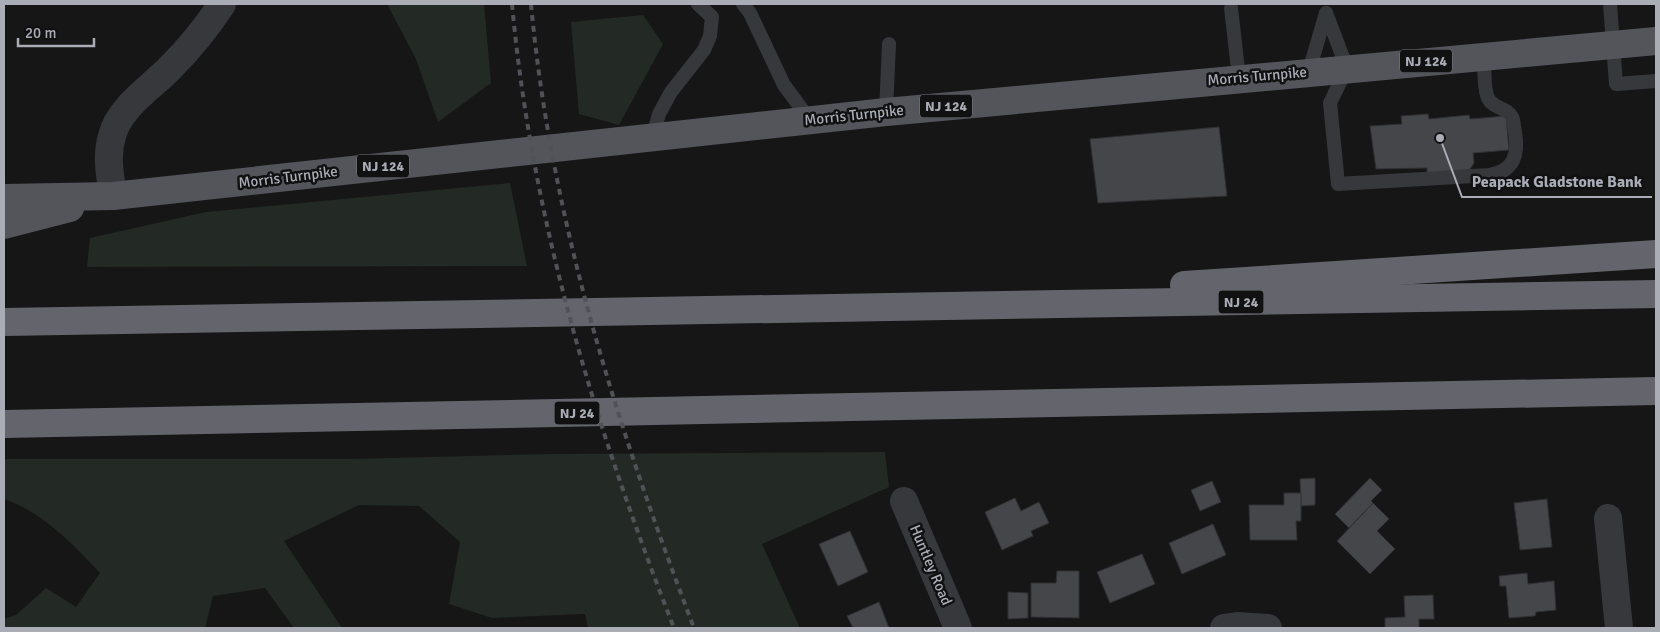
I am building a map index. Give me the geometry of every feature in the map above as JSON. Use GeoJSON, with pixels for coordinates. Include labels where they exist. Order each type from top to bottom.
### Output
{"type":"FeatureCollection","features":[{"type":"Feature","properties":{"kind":"highway"},"geometry":{"type":"LineString","coordinates":[[826,310],[1656,254]]}},
{"type":"Feature","properties":{"kind":"highway","name":"NJ 24"},"geometry":{"type":"LineString","coordinates":[[4,322],[826,310],[1656,294]]}},
{"type":"Feature","properties":{"kind":"highway","name":"NJ 24"},"geometry":{"type":"LineString","coordinates":[[4,424],[1656,391]]}},
{"type":"Feature","properties":{"kind":"main road","name":"Morris Turnpike"},"geometry":{"type":"LineString","coordinates":[[113,196],[886,112],[1309,71],[1656,41]]}},
{"type":"Feature","properties":{"kind":"main road","name":"NJ 124"},"geometry":{"type":"LineString","coordinates":[[4,198],[113,196]]}},
{"type":"Feature","properties":{"kind":"main road","name":"NJ 124"},"geometry":{"type":"LineString","coordinates":[[4,225],[113,196]]}},
{"type":"Feature","properties":{"kind":"street"},"geometry":{"type":"LineString","coordinates":[[113,196],[108,156],[112,133],[124,112],[170,68],[208,25],[222,4]]}},
{"type":"Feature","properties":{"kind":"street","name":"Huntley Road"},"geometry":{"type":"LineString","coordinates":[[904,502],[958,628]]}},
{"type":"Feature","properties":{"kind":"street"},"geometry":{"type":"LineString","coordinates":[[1608,518],[1619,628]]}},
{"type":"Feature","properties":{"kind":"street"},"geometry":{"type":"LineString","coordinates":[[1224,628],[1237,626],[1268,628]]}},
{"type":"Feature","properties":{"kind":"lane"},"geometry":{"type":"LineString","coordinates":[[654,136],[659,114],[671,92],[704,50],[710,36],[712,17],[698,4]]}},
{"type":"Feature","properties":{"kind":"lane"},"geometry":{"type":"LineString","coordinates":[[743,4],[750,13],[784,85],[810,120]]}},
{"type":"Feature","properties":{"kind":"lane"},"geometry":{"type":"LineString","coordinates":[[1610,4],[1616,84],[1656,81]]}},
{"type":"Feature","properties":{"kind":"lane"},"geometry":{"type":"LineString","coordinates":[[1232,8],[1239,78]]}},
{"type":"Feature","properties":{"kind":"lane"},"geometry":{"type":"LineString","coordinates":[[1309,71],[1326,13],[1347,68],[1330,103],[1338,184],[1500,174],[1514,162],[1517,142],[1513,117],[1507,111],[1493,105],[1488,98],[1484,56]]}},
{"type":"Feature","properties":{"kind":"lane"},"geometry":{"type":"LineString","coordinates":[[886,112],[889,44]]}},
{"type":"Feature","properties":{"kind":"shaded area"},"geometry":{"type":"Polygon","coordinates":[[[387,4],[484,4],[491,83],[438,122],[416,59],[387,4]]]}},
{"type":"Feature","properties":{"kind":"shaded area"},"geometry":{"type":"Polygon","coordinates":[[[643,15],[663,44],[619,125],[579,114],[571,22],[643,15]]]}},
{"type":"Feature","properties":{"kind":"shaded area"},"geometry":{"type":"Polygon","coordinates":[[[510,183],[527,266],[87,267],[90,238],[206,212],[510,183]]]}},
{"type":"Feature","properties":{"kind":"shaded area"},"geometry":{"type":"Polygon","coordinates":[[[885,452],[889,487],[762,544],[800,628],[588,628],[585,614],[492,618],[449,604],[460,542],[419,506],[359,505],[284,541],[342,628],[294,628],[265,588],[213,596],[205,628],[4,628],[4,619],[16,615],[46,588],[76,607],[100,573],[68,540],[44,520],[18,504],[4,499],[4,459],[348,459],[554,454],[885,452]]]}},
{"type":"Feature","properties":{"kind":"building"},"geometry":{"type":"Polygon","coordinates":[[[1428,114],[1429,119],[1469,115],[1470,119],[1506,116],[1509,150],[1473,153],[1474,163],[1470,169],[1465,171],[1427,173],[1427,168],[1376,169],[1370,126],[1402,124],[1401,116],[1428,114]]]}},
{"type":"Feature","properties":{"kind":"building"},"geometry":{"type":"Polygon","coordinates":[[[1219,127],[1227,196],[1098,203],[1090,139],[1219,127]]]}},
{"type":"Feature","properties":{"kind":"building"},"geometry":{"type":"Polygon","coordinates":[[[1315,478],[1315,505],[1301,506],[1300,479],[1315,478]]]}},
{"type":"Feature","properties":{"kind":"building"},"geometry":{"type":"Polygon","coordinates":[[[1370,478],[1382,490],[1371,501],[1373,503],[1349,528],[1335,514],[1370,478]]]}},
{"type":"Feature","properties":{"kind":"building"},"geometry":{"type":"Polygon","coordinates":[[[1212,481],[1221,502],[1200,511],[1191,490],[1212,481]]]}},
{"type":"Feature","properties":{"kind":"building"},"geometry":{"type":"Polygon","coordinates":[[[1284,493],[1301,493],[1301,521],[1296,521],[1297,540],[1250,540],[1249,505],[1284,505],[1284,493]]]}},
{"type":"Feature","properties":{"kind":"building"},"geometry":{"type":"Polygon","coordinates":[[[1015,498],[1021,511],[1039,502],[1049,523],[1031,531],[1033,536],[1002,550],[985,512],[1015,498]]]}},
{"type":"Feature","properties":{"kind":"building"},"geometry":{"type":"Polygon","coordinates":[[[1547,499],[1552,547],[1520,550],[1514,503],[1547,499]]]}},
{"type":"Feature","properties":{"kind":"building"},"geometry":{"type":"Polygon","coordinates":[[[1373,503],[1389,519],[1377,531],[1395,549],[1370,574],[1337,541],[1373,503]]]}},
{"type":"Feature","properties":{"kind":"building"},"geometry":{"type":"Polygon","coordinates":[[[1213,524],[1226,555],[1182,574],[1169,543],[1213,524]]]}},
{"type":"Feature","properties":{"kind":"building"},"geometry":{"type":"Polygon","coordinates":[[[850,531],[868,572],[838,586],[819,544],[850,531]]]}},
{"type":"Feature","properties":{"kind":"building"},"geometry":{"type":"Polygon","coordinates":[[[1142,554],[1155,584],[1110,603],[1097,572],[1142,554]]]}},
{"type":"Feature","properties":{"kind":"building"},"geometry":{"type":"Polygon","coordinates":[[[1057,571],[1079,571],[1079,618],[1031,617],[1031,583],[1056,583],[1057,571]]]}},
{"type":"Feature","properties":{"kind":"building"},"geometry":{"type":"Polygon","coordinates":[[[1527,573],[1528,584],[1554,581],[1556,610],[1536,612],[1535,616],[1509,618],[1506,586],[1500,586],[1499,576],[1527,573]]]}},
{"type":"Feature","properties":{"kind":"building"},"geometry":{"type":"Polygon","coordinates":[[[1008,592],[1028,593],[1028,618],[1008,619],[1008,592]]]}},
{"type":"Feature","properties":{"kind":"building"},"geometry":{"type":"Polygon","coordinates":[[[1433,595],[1434,619],[1419,619],[1419,628],[1385,628],[1385,618],[1405,617],[1404,596],[1433,595]]]}},
{"type":"Feature","properties":{"kind":"building"},"geometry":{"type":"Polygon","coordinates":[[[879,602],[889,628],[853,628],[847,616],[879,602]]]}},
{"type":"Feature","properties":{"kind":"railway"},"geometry":{"type":"LineString","coordinates":[[512,4],[521,85],[535,165],[551,244],[571,322],[618,476],[674,628]]}},
{"type":"Feature","properties":{"kind":"railway"},"geometry":{"type":"LineString","coordinates":[[531,4],[541,85],[554,164],[571,243],[591,321],[639,476],[694,628]]}},
{"type":"Feature","properties":{"kind":"place","name":"Peapack Gladstone Bank"},"geometry":{"type":"Point","coordinates":[1440,138]}}]}
